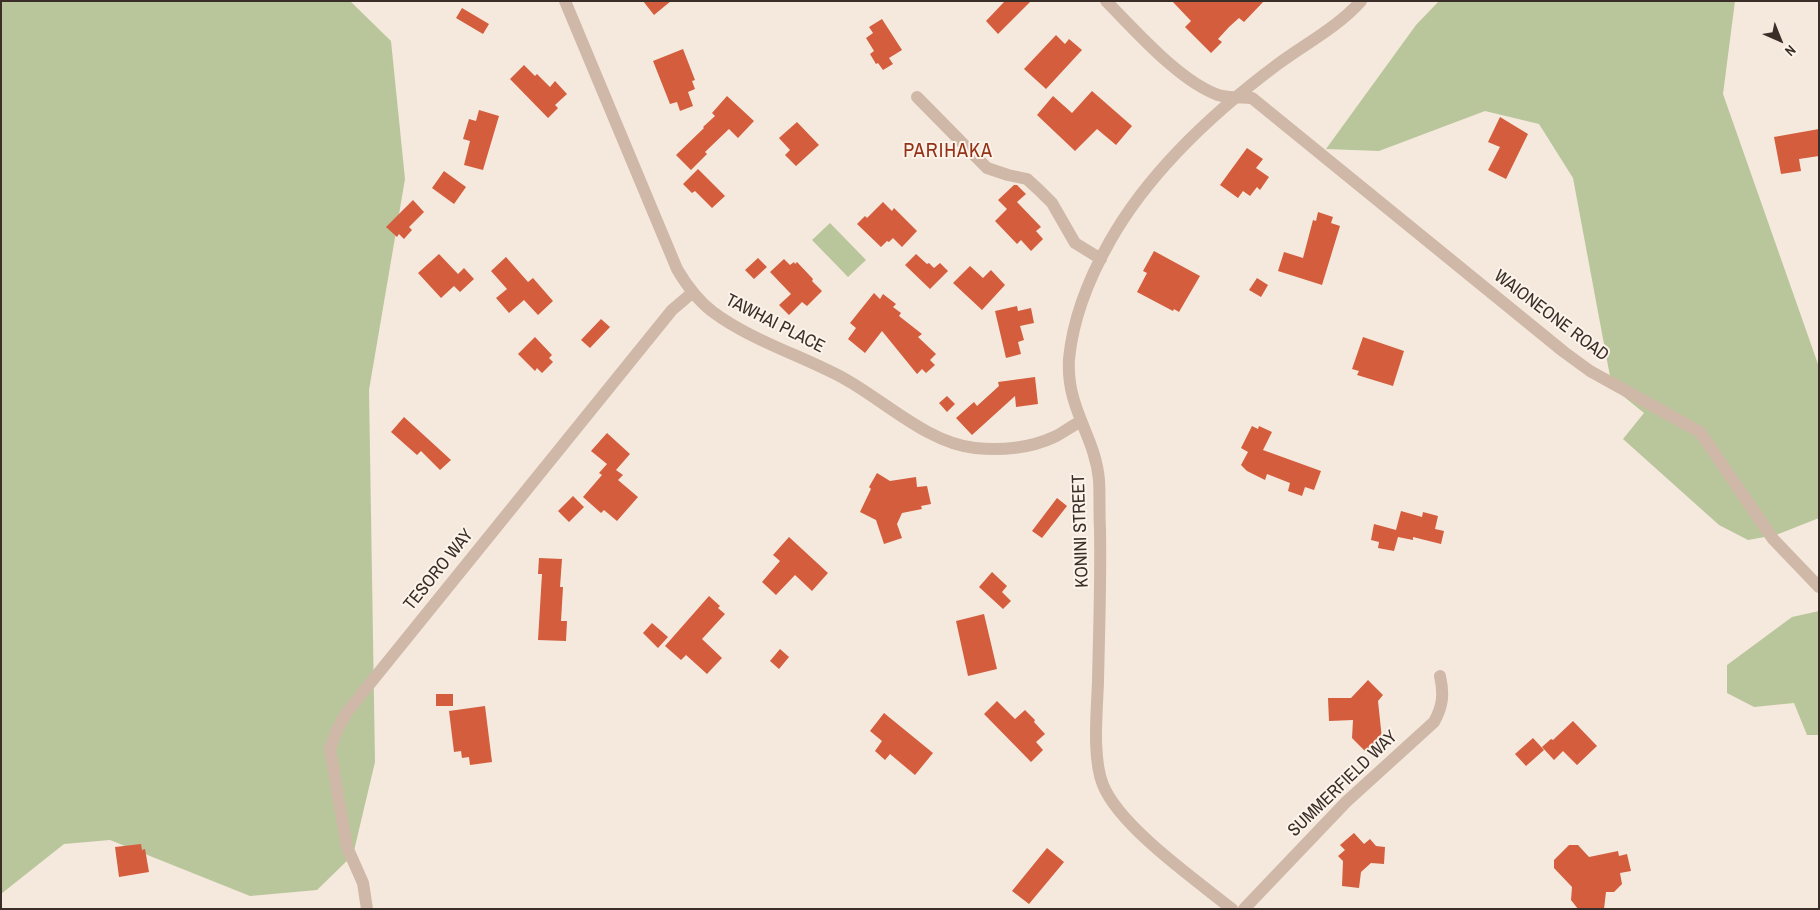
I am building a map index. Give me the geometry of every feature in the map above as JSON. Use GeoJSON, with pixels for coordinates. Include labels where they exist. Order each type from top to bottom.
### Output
{"type":"FeatureCollection","features":[{"type":"Feature","properties":{"kind":"street","name":"TAWHAI PLACE"},"geometry":{"type":"LineString","coordinates":[[565,1],[677,269],[692,293],[713,312],[736,327],[845,379],[930,434],[954,443],[974,448],[1002,449],[1036,444],[1055,437],[1080,422]]}},
{"type":"Feature","properties":{"kind":"street","name":"WAIONEONE ROAD"},"geometry":{"type":"LineString","coordinates":[[1106,1],[1164,58],[1199,86],[1218,95],[1252,98],[1564,352],[1590,371],[1700,432],[1773,539],[1819,586]]}},
{"type":"Feature","properties":{"kind":"street","name":"KONINI STREET"},"geometry":{"type":"LineString","coordinates":[[1232,909],[1135,828],[1109,797],[1101,779],[1097,727],[1101,575],[1098,479],[1095,460],[1072,400],[1068,379],[1072,336],[1076,317],[1084,296],[1110,241],[1134,204],[1165,166],[1237,97],[1278,64],[1330,28],[1360,1]]}},
{"type":"Feature","properties":{"kind":"street"},"geometry":{"type":"LineString","coordinates":[[917,97],[987,168],[1026,179],[1040,191],[1052,203],[1075,243],[1101,259]]}},
{"type":"Feature","properties":{"kind":"street","name":"TESORO WAY"},"geometry":{"type":"LineString","coordinates":[[368,909],[363,882],[348,847],[330,749],[337,730],[347,712],[665,318],[692,293]]}},
{"type":"Feature","properties":{"kind":"street","name":"SUMMERFIELD WAY"},"geometry":{"type":"LineString","coordinates":[[1244,909],[1346,802],[1434,722],[1442,709],[1440,676]]}},
{"type":"Feature","properties":{"kind":"green space"},"geometry":{"type":"Polygon","coordinates":[[[1,1],[350,1],[391,41],[405,179],[369,390],[375,762],[353,855],[317,890],[250,896],[110,840],[64,844],[1,894],[1,1]]]}},
{"type":"Feature","properties":{"kind":"green space"},"geometry":{"type":"Polygon","coordinates":[[[1439,1],[1735,1],[1723,94],[1819,367],[1819,518],[1776,535],[1748,540],[1719,525],[1623,439],[1644,413],[1612,387],[1573,178],[1539,124],[1485,111],[1379,151],[1326,149],[1416,25],[1439,1]]]}},
{"type":"Feature","properties":{"kind":"green space"},"geometry":{"type":"Polygon","coordinates":[[[830,223],[866,260],[848,277],[812,240],[830,223]]]}},
{"type":"Feature","properties":{"kind":"green space"},"geometry":{"type":"Polygon","coordinates":[[[1819,611],[1819,735],[1807,735],[1794,703],[1754,707],[1727,693],[1727,665],[1792,617],[1819,611]]]}},
{"type":"Feature","properties":{"kind":"building"},"geometry":{"type":"Polygon","coordinates":[[[643,1],[671,1],[654,15],[643,1]]]}},
{"type":"Feature","properties":{"kind":"building"},"geometry":{"type":"Polygon","coordinates":[[[1003,1],[1031,1],[998,34],[986,21],[1003,1]]]}},
{"type":"Feature","properties":{"kind":"building"},"geometry":{"type":"Polygon","coordinates":[[[1172,1],[1264,1],[1244,22],[1239,18],[1229,27],[1218,39],[1222,42],[1211,53],[1185,27],[1191,21],[1172,1]]]}},
{"type":"Feature","properties":{"kind":"building"},"geometry":{"type":"Polygon","coordinates":[[[462,8],[489,24],[483,34],[456,18],[462,8]]]}},
{"type":"Feature","properties":{"kind":"building"},"geometry":{"type":"Polygon","coordinates":[[[882,19],[902,50],[889,58],[893,64],[883,70],[878,63],[876,64],[870,54],[874,51],[866,38],[873,33],[869,27],[882,19]]]}},
{"type":"Feature","properties":{"kind":"building"},"geometry":{"type":"Polygon","coordinates":[[[1056,35],[1065,44],[1069,39],[1082,50],[1046,89],[1024,69],[1056,35]]]}},
{"type":"Feature","properties":{"kind":"building"},"geometry":{"type":"Polygon","coordinates":[[[683,49],[695,80],[692,81],[695,89],[688,92],[693,106],[680,111],[677,102],[670,104],[653,61],[683,49]]]}},
{"type":"Feature","properties":{"kind":"building"},"geometry":{"type":"Polygon","coordinates":[[[524,65],[535,76],[537,74],[550,87],[555,81],[567,94],[555,105],[558,108],[548,118],[510,79],[524,65]]]}},
{"type":"Feature","properties":{"kind":"building"},"geometry":{"type":"Polygon","coordinates":[[[1092,91],[1132,126],[1116,145],[1097,129],[1075,151],[1037,115],[1053,96],[1072,113],[1092,91]]]}},
{"type":"Feature","properties":{"kind":"building"},"geometry":{"type":"Polygon","coordinates":[[[727,96],[754,121],[738,138],[729,129],[705,152],[707,154],[691,170],[676,155],[715,116],[712,113],[727,96]]]}},
{"type":"Feature","properties":{"kind":"building"},"geometry":{"type":"Polygon","coordinates":[[[479,110],[499,116],[483,170],[464,165],[470,141],[463,139],[469,119],[476,121],[479,110]]]}},
{"type":"Feature","properties":{"kind":"building"},"geometry":{"type":"Polygon","coordinates":[[[1500,117],[1528,134],[1506,179],[1488,170],[1500,147],[1488,142],[1500,117]]]}},
{"type":"Feature","properties":{"kind":"building"},"geometry":{"type":"Polygon","coordinates":[[[797,122],[819,145],[796,166],[785,155],[790,150],[779,138],[797,122]]]}},
{"type":"Feature","properties":{"kind":"building"},"geometry":{"type":"Polygon","coordinates":[[[1819,129],[1819,156],[1799,159],[1801,171],[1781,174],[1774,137],[1819,129]]]}},
{"type":"Feature","properties":{"kind":"building"},"geometry":{"type":"Polygon","coordinates":[[[1247,148],[1263,159],[1256,168],[1269,177],[1260,190],[1257,187],[1250,196],[1243,191],[1238,198],[1220,185],[1247,148]]]}},
{"type":"Feature","properties":{"kind":"building"},"geometry":{"type":"Polygon","coordinates":[[[698,169],[725,196],[712,208],[695,191],[692,193],[683,184],[698,169]]]}},
{"type":"Feature","properties":{"kind":"building"},"geometry":{"type":"Polygon","coordinates":[[[444,171],[466,187],[454,204],[432,188],[444,171]]]}},
{"type":"Feature","properties":{"kind":"building"},"geometry":{"type":"Polygon","coordinates":[[[1014,185],[1017,185],[1026,194],[1017,202],[1041,227],[1036,231],[1043,239],[1031,251],[1021,240],[1017,244],[995,221],[1007,209],[998,200],[1014,185]]]}},
{"type":"Feature","properties":{"kind":"building"},"geometry":{"type":"Polygon","coordinates":[[[413,200],[424,212],[409,227],[412,230],[404,239],[399,234],[397,237],[386,227],[413,200]]]}},
{"type":"Feature","properties":{"kind":"building"},"geometry":{"type":"Polygon","coordinates":[[[883,202],[892,211],[894,208],[917,231],[902,247],[893,238],[881,247],[857,224],[865,216],[867,218],[883,202]]]}},
{"type":"Feature","properties":{"kind":"building"},"geometry":{"type":"Polygon","coordinates":[[[1318,212],[1333,217],[1331,223],[1340,226],[1322,285],[1278,271],[1284,252],[1303,258],[1313,220],[1316,221],[1318,212]]]}},
{"type":"Feature","properties":{"kind":"building"},"geometry":{"type":"Polygon","coordinates":[[[1154,251],[1200,276],[1179,312],[1174,309],[1173,311],[1137,292],[1147,273],[1143,271],[1154,251]]]}},
{"type":"Feature","properties":{"kind":"building"},"geometry":{"type":"Polygon","coordinates":[[[439,254],[458,274],[464,268],[474,279],[460,292],[454,286],[441,298],[418,273],[439,254]]]}},
{"type":"Feature","properties":{"kind":"building"},"geometry":{"type":"Polygon","coordinates":[[[916,254],[934,268],[940,263],[948,271],[930,289],[905,265],[916,254]]]}},
{"type":"Feature","properties":{"kind":"building"},"geometry":{"type":"Polygon","coordinates":[[[506,257],[528,282],[533,278],[553,301],[538,315],[524,300],[509,313],[496,298],[507,289],[491,271],[506,257]]]}},
{"type":"Feature","properties":{"kind":"building"},"geometry":{"type":"Polygon","coordinates":[[[758,258],[767,267],[754,279],[745,270],[758,258]]]}},
{"type":"Feature","properties":{"kind":"building"},"geometry":{"type":"Polygon","coordinates":[[[784,259],[790,265],[797,262],[822,291],[807,306],[802,302],[789,315],[779,305],[791,294],[770,272],[784,259]]]}},
{"type":"Feature","properties":{"kind":"building"},"geometry":{"type":"Polygon","coordinates":[[[970,266],[983,278],[991,270],[1005,285],[982,310],[953,283],[970,266]]]}},
{"type":"Feature","properties":{"kind":"building"},"geometry":{"type":"Polygon","coordinates":[[[1257,278],[1268,285],[1261,297],[1249,290],[1257,278]]]}},
{"type":"Feature","properties":{"kind":"building"},"geometry":{"type":"Polygon","coordinates":[[[874,293],[880,299],[883,294],[896,304],[893,307],[901,313],[899,316],[922,334],[918,337],[936,354],[930,360],[935,365],[926,373],[922,369],[917,374],[882,331],[865,353],[848,339],[856,328],[850,323],[874,293]]]}},
{"type":"Feature","properties":{"kind":"building"},"geometry":{"type":"Polygon","coordinates":[[[1017,306],[1018,311],[1031,308],[1034,323],[1020,326],[1024,340],[1018,342],[1021,354],[1006,358],[995,311],[1017,306]]]}},
{"type":"Feature","properties":{"kind":"building"},"geometry":{"type":"Polygon","coordinates":[[[601,319],[610,327],[590,348],[581,340],[601,319]]]}},
{"type":"Feature","properties":{"kind":"building"},"geometry":{"type":"Polygon","coordinates":[[[535,337],[552,355],[549,358],[553,362],[542,373],[537,368],[535,371],[518,354],[535,337]]]}},
{"type":"Feature","properties":{"kind":"building"},"geometry":{"type":"Polygon","coordinates":[[[1363,337],[1404,351],[1393,386],[1357,375],[1359,371],[1352,369],[1363,337]]]}},
{"type":"Feature","properties":{"kind":"building"},"geometry":{"type":"Polygon","coordinates":[[[1035,377],[1038,404],[1016,407],[1015,396],[972,435],[956,418],[974,402],[977,406],[999,386],[998,382],[1035,377]]]}},
{"type":"Feature","properties":{"kind":"building"},"geometry":{"type":"Polygon","coordinates":[[[947,396],[955,404],[947,412],[939,403],[947,396]]]}},
{"type":"Feature","properties":{"kind":"building"},"geometry":{"type":"Polygon","coordinates":[[[404,417],[451,460],[440,470],[421,451],[417,455],[391,432],[404,417]]]}},
{"type":"Feature","properties":{"kind":"building"},"geometry":{"type":"Polygon","coordinates":[[[1252,426],[1258,429],[1259,426],[1272,432],[1263,450],[1321,471],[1314,490],[1305,487],[1302,496],[1288,491],[1290,483],[1267,474],[1265,480],[1247,471],[1241,465],[1248,452],[1241,448],[1252,426]]]}},
{"type":"Feature","properties":{"kind":"building"},"geometry":{"type":"Polygon","coordinates":[[[607,433],[630,454],[616,470],[623,475],[618,480],[638,497],[617,521],[604,510],[601,513],[583,497],[602,475],[599,473],[607,464],[591,451],[607,433]]]}},
{"type":"Feature","properties":{"kind":"building"},"geometry":{"type":"Polygon","coordinates":[[[877,473],[890,481],[916,477],[917,487],[927,486],[931,504],[921,506],[922,509],[902,513],[897,524],[902,538],[884,544],[876,520],[860,512],[871,489],[869,487],[877,473]]]}},
{"type":"Feature","properties":{"kind":"building"},"geometry":{"type":"Polygon","coordinates":[[[573,496],[584,507],[569,522],[558,511],[573,496]]]}},
{"type":"Feature","properties":{"kind":"building"},"geometry":{"type":"Polygon","coordinates":[[[1057,498],[1067,506],[1042,538],[1032,531],[1057,498]]]}},
{"type":"Feature","properties":{"kind":"building"},"geometry":{"type":"Polygon","coordinates":[[[1401,511],[1422,517],[1423,512],[1438,516],[1435,529],[1444,531],[1441,544],[1413,537],[1413,540],[1398,537],[1394,551],[1378,548],[1379,542],[1371,540],[1374,524],[1396,530],[1401,511]]]}},
{"type":"Feature","properties":{"kind":"building"},"geometry":{"type":"Polygon","coordinates":[[[789,537],[828,573],[812,591],[795,575],[776,595],[762,582],[780,561],[773,555],[789,537]]]}},
{"type":"Feature","properties":{"kind":"building"},"geometry":{"type":"Polygon","coordinates":[[[539,558],[562,559],[560,587],[563,587],[561,621],[567,621],[566,641],[538,640],[542,574],[538,574],[539,558]]]}},
{"type":"Feature","properties":{"kind":"building"},"geometry":{"type":"Polygon","coordinates":[[[992,572],[1007,586],[1002,592],[1011,601],[1003,609],[979,587],[992,572]]]}},
{"type":"Feature","properties":{"kind":"building"},"geometry":{"type":"Polygon","coordinates":[[[709,596],[720,606],[718,608],[725,614],[702,639],[722,658],[707,674],[686,655],[681,660],[665,646],[709,596]]]}},
{"type":"Feature","properties":{"kind":"building"},"geometry":{"type":"Polygon","coordinates":[[[984,614],[997,669],[968,676],[956,621],[984,614]]]}},
{"type":"Feature","properties":{"kind":"building"},"geometry":{"type":"Polygon","coordinates":[[[652,623],[668,637],[658,648],[643,633],[652,623]]]}},
{"type":"Feature","properties":{"kind":"building"},"geometry":{"type":"Polygon","coordinates":[[[780,649],[789,657],[779,669],[770,661],[780,649]]]}},
{"type":"Feature","properties":{"kind":"building"},"geometry":{"type":"Polygon","coordinates":[[[1368,680],[1383,695],[1378,701],[1382,739],[1367,753],[1352,738],[1353,720],[1329,721],[1328,698],[1351,698],[1368,680]]]}},
{"type":"Feature","properties":{"kind":"building"},"geometry":{"type":"Polygon","coordinates":[[[436,694],[453,694],[453,706],[436,706],[436,694]]]}},
{"type":"Feature","properties":{"kind":"building"},"geometry":{"type":"Polygon","coordinates":[[[997,701],[1015,719],[1025,710],[1045,734],[1036,742],[1043,750],[1031,762],[984,714],[997,701]]]}},
{"type":"Feature","properties":{"kind":"building"},"geometry":{"type":"Polygon","coordinates":[[[485,706],[492,762],[470,765],[469,757],[462,758],[461,751],[454,752],[449,711],[485,706]]]}},
{"type":"Feature","properties":{"kind":"building"},"geometry":{"type":"Polygon","coordinates":[[[884,713],[933,753],[915,775],[890,754],[885,760],[875,751],[882,741],[870,731],[884,713]]]}},
{"type":"Feature","properties":{"kind":"building"},"geometry":{"type":"Polygon","coordinates":[[[1573,721],[1597,746],[1577,765],[1563,751],[1554,760],[1542,747],[1551,739],[1553,740],[1573,721]]]}},
{"type":"Feature","properties":{"kind":"building"},"geometry":{"type":"Polygon","coordinates":[[[1533,738],[1544,750],[1526,766],[1515,754],[1533,738]]]}},
{"type":"Feature","properties":{"kind":"building"},"geometry":{"type":"Polygon","coordinates":[[[1354,833],[1364,844],[1370,839],[1376,846],[1385,847],[1384,864],[1371,863],[1361,872],[1359,888],[1342,886],[1343,861],[1338,856],[1345,850],[1340,845],[1354,833]]]}},
{"type":"Feature","properties":{"kind":"building"},"geometry":{"type":"Polygon","coordinates":[[[141,844],[142,850],[145,849],[149,872],[119,877],[115,847],[141,844]]]}},
{"type":"Feature","properties":{"kind":"building"},"geometry":{"type":"Polygon","coordinates":[[[1569,845],[1578,845],[1589,857],[1618,851],[1619,856],[1627,854],[1631,871],[1620,873],[1622,884],[1614,892],[1606,892],[1604,909],[1578,909],[1571,900],[1572,887],[1554,868],[1554,860],[1569,845]]]}},
{"type":"Feature","properties":{"kind":"building"},"geometry":{"type":"Polygon","coordinates":[[[1047,848],[1064,862],[1029,904],[1012,891],[1047,848]]]}},
{"type":"Feature","properties":{"kind":"district","name":"PARIHAKA"},"geometry":{"type":"Point","coordinates":[948,152]}}]}
